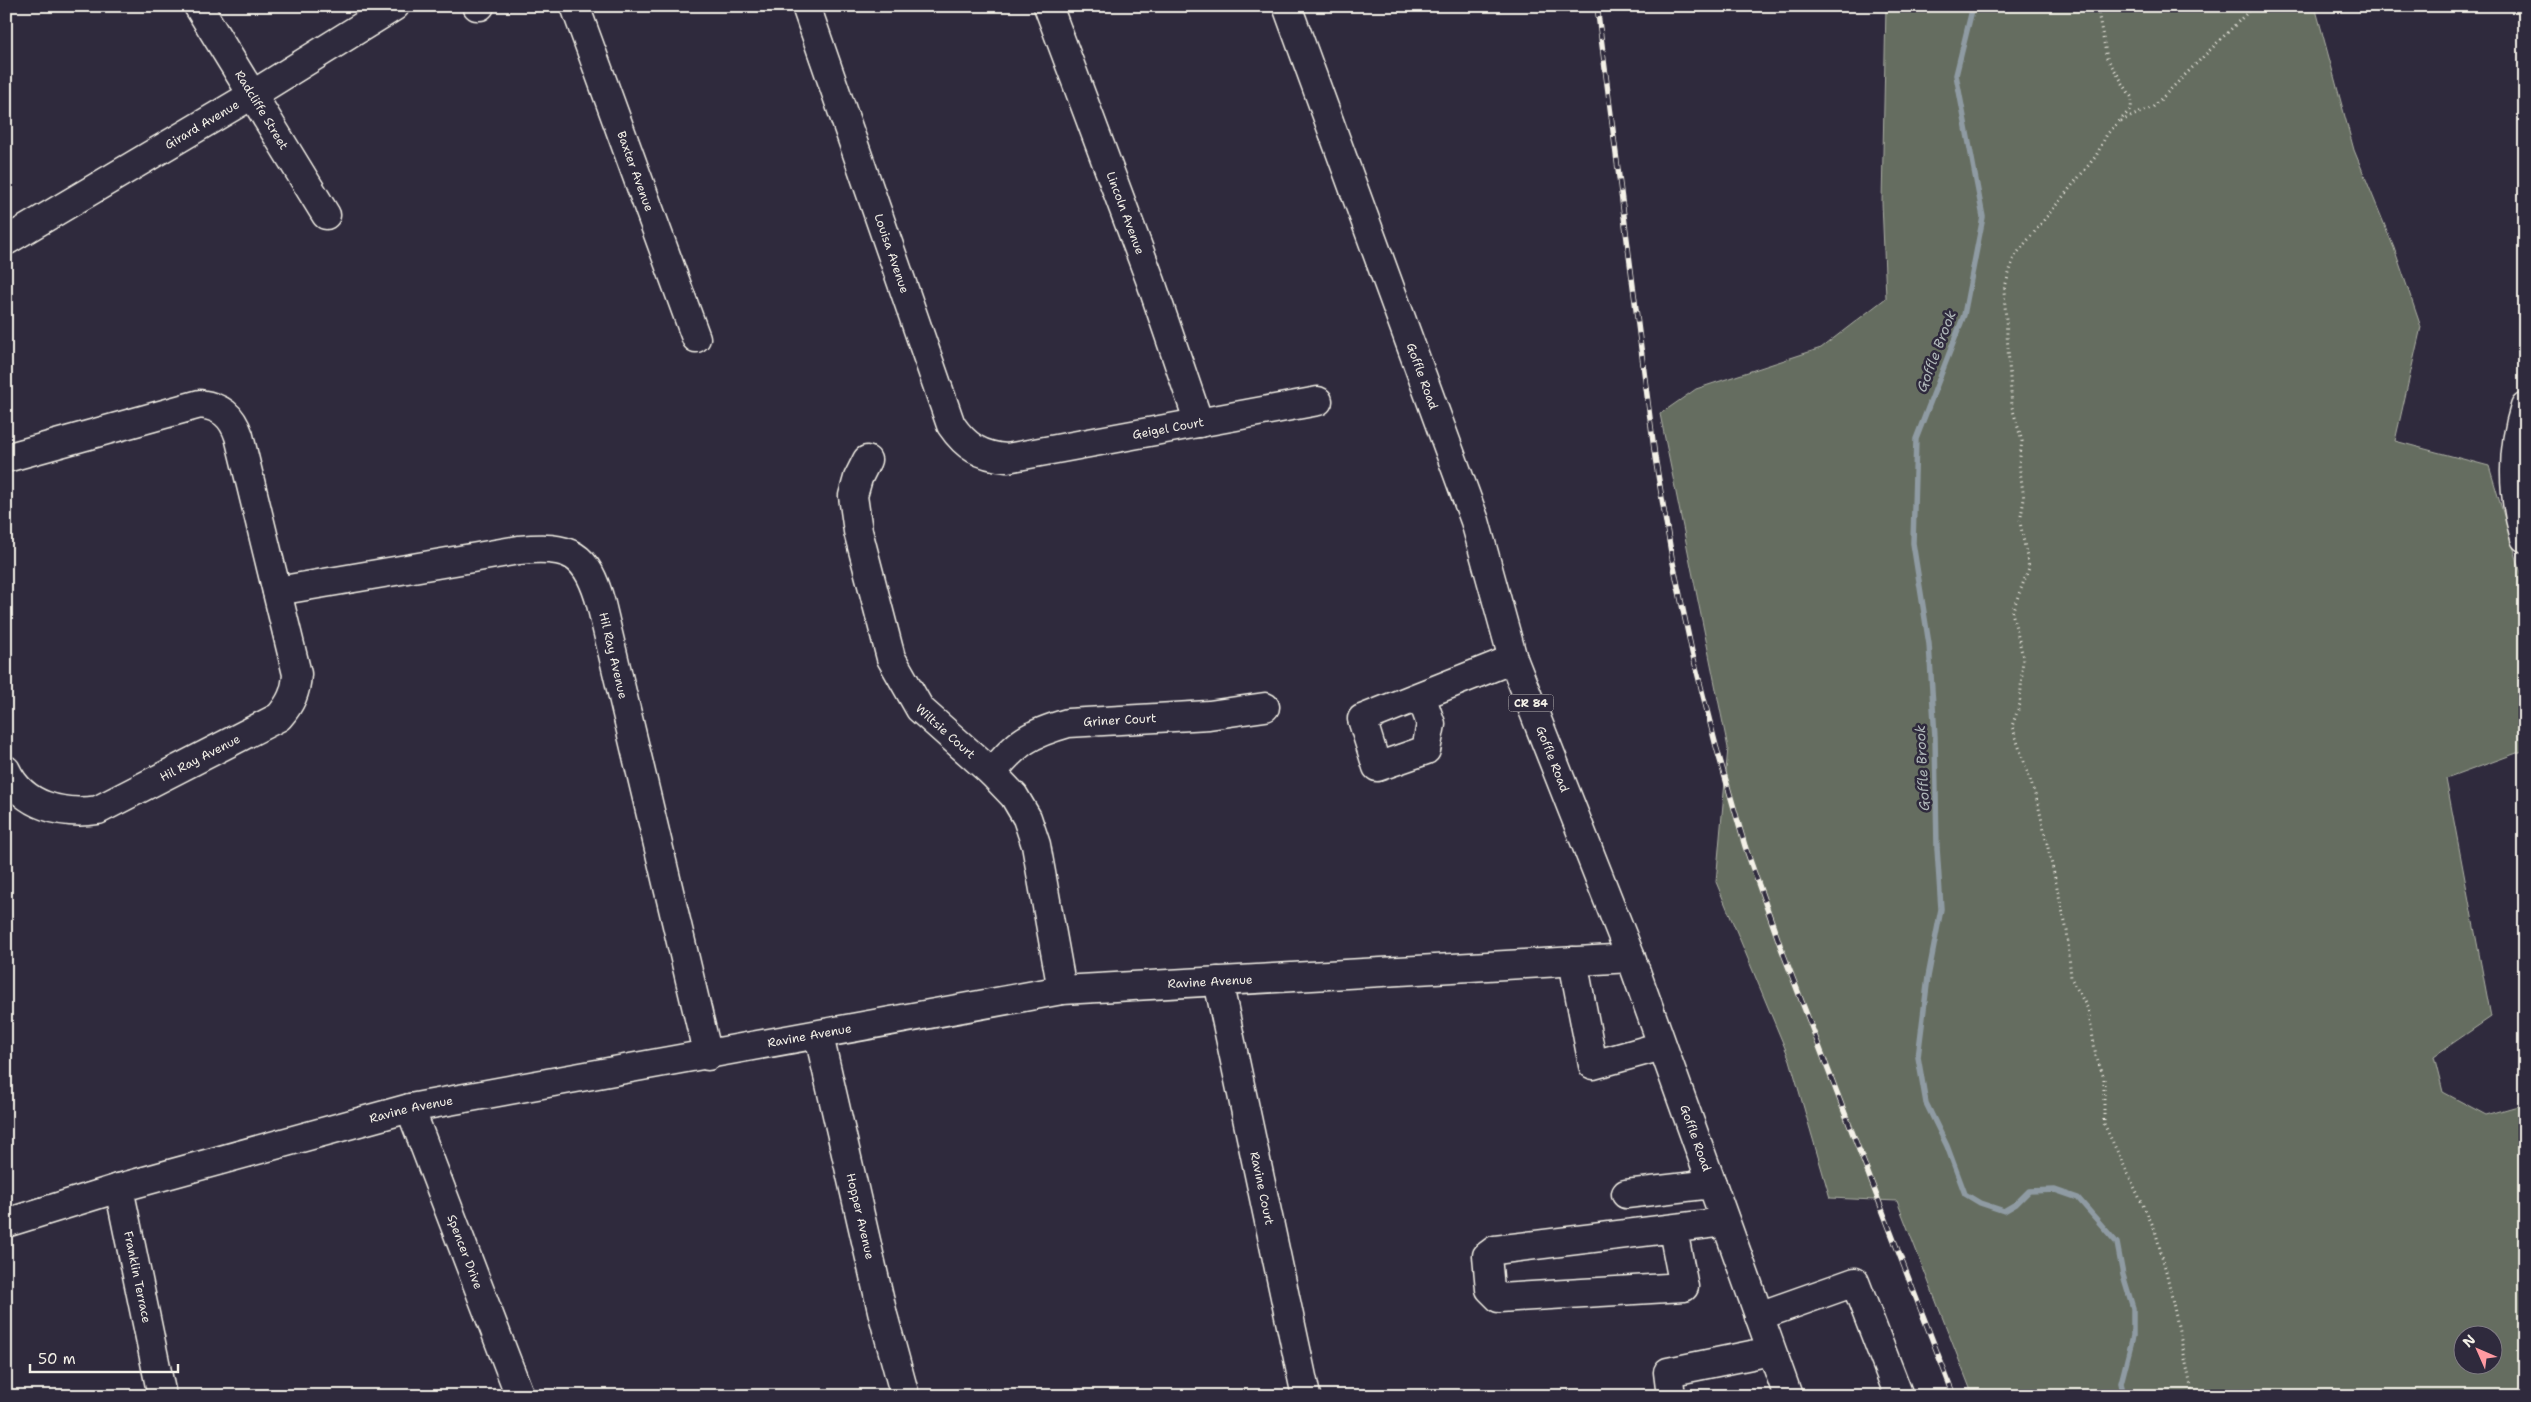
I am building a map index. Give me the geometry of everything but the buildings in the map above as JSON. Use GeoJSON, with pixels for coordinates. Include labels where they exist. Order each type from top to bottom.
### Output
{"type":"FeatureCollection","features":[{"type":"Feature","properties":{"kind":"street","name":"Radcliffe Street"},"geometry":{"type":"LineString","coordinates":[[198,6],[326,215]]}},
{"type":"Feature","properties":{"kind":"street","name":"Girard Avenue"},"geometry":{"type":"LineString","coordinates":[[6,241],[252,95],[394,6]]}},
{"type":"Feature","properties":{"kind":"street","name":"Baxter Avenue"},"geometry":{"type":"LineString","coordinates":[[575,6],[696,338]]}},
{"type":"Feature","properties":{"kind":"street","name":"Louisa Avenue"},"geometry":{"type":"LineString","coordinates":[[806,6],[951,426],[961,440],[974,451],[991,457],[1007,458],[1018,456]]}},
{"type":"Feature","properties":{"kind":"street","name":"Lincoln Avenue"},"geometry":{"type":"LineString","coordinates":[[1048,6],[1152,282],[1199,423]]}},
{"type":"Feature","properties":{"kind":"street","name":"Goffle Road"},"geometry":{"type":"LineString","coordinates":[[1287,6],[1475,521],[1513,659],[1631,958],[1788,1396]]}},
{"type":"Feature","properties":{"kind":"street","name":"Geigel Court"},"geometry":{"type":"LineString","coordinates":[[1018,456],[1318,401]]}},
{"type":"Feature","properties":{"kind":"street","name":"Hil Ray Avenue"},"geometry":{"type":"LineString","coordinates":[[6,458],[200,404],[214,406],[226,413],[234,423],[297,674],[296,689],[290,705],[279,717],[98,810],[69,812],[41,805],[23,793],[6,770]]}},
{"type":"Feature","properties":{"kind":"street"},"geometry":{"type":"LineString","coordinates":[[2525,407],[2515,448],[2514,468],[2515,494],[2525,538]]}},
{"type":"Feature","properties":{"kind":"street","name":"Wiltsie Court"},"geometry":{"type":"LineString","coordinates":[[867,460],[858,478],[853,496],[858,531],[891,658],[920,709],[992,773],[1014,796],[1027,818],[1036,845],[1062,990]]}},
{"type":"Feature","properties":{"kind":"street","name":"Hil Ray Avenue"},"geometry":{"type":"LineString","coordinates":[[277,591],[539,548],[549,548],[568,553],[583,564],[595,581],[601,604],[708,1056]]}},
{"type":"Feature","properties":{"kind":"street"},"geometry":{"type":"LineString","coordinates":[[1421,696],[1513,659]]}},
{"type":"Feature","properties":{"kind":"street","name":"Griner Court"},"geometry":{"type":"LineString","coordinates":[[992,773],[1013,747],[1047,729],[1068,724],[1209,715],[1265,707]]}},
{"type":"Feature","properties":{"kind":"street","name":"Ravine Avenue"},"geometry":{"type":"LineString","coordinates":[[6,1223],[119,1188],[410,1108],[819,1036],[1062,990],[1631,958]]}},
{"type":"Feature","properties":{"kind":"street"},"geometry":{"type":"LineString","coordinates":[[1574,961],[1593,1065],[1662,1046]]}},
{"type":"Feature","properties":{"kind":"street","name":"Ravine Court"},"geometry":{"type":"LineString","coordinates":[[1218,982],[1306,1396]]}},
{"type":"Feature","properties":{"kind":"street","name":"Hopper Avenue"},"geometry":{"type":"LineString","coordinates":[[819,1036],[883,1315],[905,1396]]}},
{"type":"Feature","properties":{"kind":"street","name":"Spencer Drive"},"geometry":{"type":"LineString","coordinates":[[410,1108],[520,1396]]}},
{"type":"Feature","properties":{"kind":"street"},"geometry":{"type":"LineString","coordinates":[[1626,1194],[1712,1184]]}},
{"type":"Feature","properties":{"kind":"street","name":"Franklin Terrace"},"geometry":{"type":"LineString","coordinates":[[119,1188],[162,1396]]}},
{"type":"Feature","properties":{"kind":"street"},"geometry":{"type":"LineString","coordinates":[[1673,1230],[1684,1287],[1499,1298],[1490,1290],[1488,1256],[1495,1250],[1673,1230],[1725,1222]]}},
{"type":"Feature","properties":{"kind":"street"},"geometry":{"type":"LineString","coordinates":[[1759,1316],[1855,1282],[1899,1396]]}},
{"type":"Feature","properties":{"kind":"street"},"geometry":{"type":"LineString","coordinates":[[1671,1396],[1668,1372],[1772,1351]]}},
{"type":"Feature","properties":{"kind":"path"},"geometry":{"type":"LineString","coordinates":[[2092,6],[2098,12],[2107,58],[2132,98],[2131,109],[2107,134],[2096,156],[2014,257],[2004,290],[2012,407],[2022,441],[2018,464],[2024,499],[2020,522],[2029,568],[2012,612],[2024,657],[2020,704],[2012,726],[2038,804],[2067,931],[2071,978],[2088,1009],[2096,1056],[2104,1078],[2104,1124],[2155,1230],[2193,1396]]}},
{"type":"Feature","properties":{"kind":"path"},"geometry":{"type":"LineString","coordinates":[[2119,122],[2153,107],[2252,8],[2258,6]]}},
{"type":"Feature","properties":{"kind":"shaded area"},"geometry":{"type":"Polygon","coordinates":[[[1886,6],[2315,6],[2354,150],[2394,248],[2421,327],[2395,441],[2489,466],[2525,586],[2525,750],[2446,779],[2491,1017],[2434,1056],[2443,1092],[2486,1115],[2525,1104],[2525,1396],[1973,1396],[1897,1201],[1830,1198],[1790,1060],[1716,882],[1728,748],[1660,414],[1696,389],[1821,348],[1886,298],[1882,202],[1886,6]]]}},
{"type":"Feature","properties":{"kind":"waterway","name":"Goffle Brook"},"geometry":{"type":"LineString","coordinates":[[1973,6],[1956,75],[1983,217],[1964,315],[1916,439],[1913,543],[1929,644],[1935,737],[1937,848],[1941,909],[1928,977],[1918,1057],[1926,1103],[1947,1146],[1965,1194],[1980,1203],[2004,1211],[2016,1204],[2029,1191],[2055,1190],[2078,1198],[2117,1243],[2123,1275],[2133,1308],[2133,1336],[2121,1383],[2124,1396]]}},
{"type":"Feature","properties":{"kind":"railway"},"geometry":{"type":"LineString","coordinates":[[1597,6],[1655,457],[1672,558],[1692,652],[1716,746],[1745,846],[1780,945],[1954,1396]]}}]}
